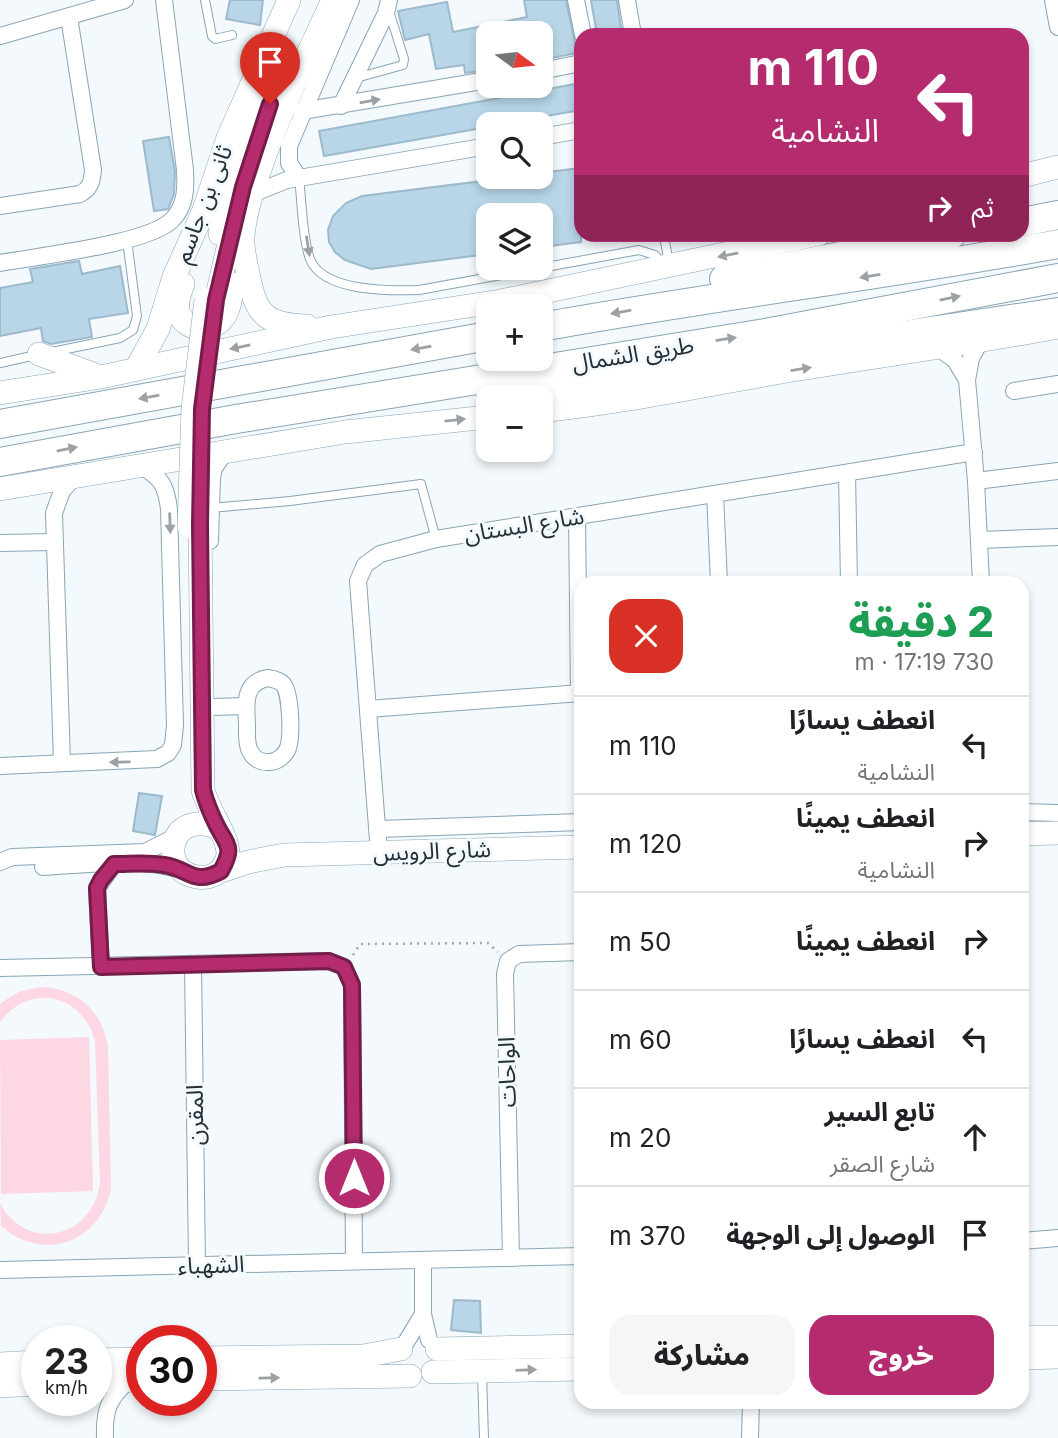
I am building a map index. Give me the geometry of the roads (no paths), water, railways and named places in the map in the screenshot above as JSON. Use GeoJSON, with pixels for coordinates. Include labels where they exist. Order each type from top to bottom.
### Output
{"type":"FeatureCollection","features":[{"type":"Feature","properties":{"kind":"highway"},"geometry":{"type":"LineString","coordinates":[[1029,221],[1058,215]]}},
{"type":"Feature","properties":{"kind":"highway"},"geometry":{"type":"LineString","coordinates":[[660,305],[685,290],[719,280],[911,242]]}},
{"type":"Feature","properties":{"kind":"highway","name":"طريق الشمال"},"geometry":{"type":"LineString","coordinates":[[553,325],[660,305],[860,277],[1058,244]]}},
{"type":"Feature","properties":{"kind":"highway","name":"طريق الشمال"},"geometry":{"type":"LineString","coordinates":[[0,462],[206,425],[765,333],[1058,278]]}},
{"type":"Feature","properties":{"kind":"highway"},"geometry":{"type":"LineString","coordinates":[[553,388],[1058,312]]}},
{"type":"Feature","properties":{"kind":"highway"},"geometry":{"type":"LineString","coordinates":[[0,424],[476,338]]}},
{"type":"Feature","properties":{"kind":"highway"},"geometry":{"type":"LineString","coordinates":[[206,425],[216,432],[233,436],[476,399]]}},
{"type":"Feature","properties":{"kind":"main road","name":"ثانى بن جاسم"},"geometry":{"type":"LineString","coordinates":[[136,369],[158,329],[174,277],[204,210],[228,138],[289,0]]}},
{"type":"Feature","properties":{"kind":"main road"},"geometry":{"type":"LineString","coordinates":[[202,514],[191,789],[181,831],[173,847],[174,859],[180,870],[201,878],[221,871],[229,850],[203,790],[202,514],[193,410],[211,300],[214,258],[241,156],[261,100],[304,0]]}},
{"type":"Feature","properties":{"kind":"main road"},"geometry":{"type":"LineString","coordinates":[[211,300],[251,159],[280,78],[316,0]]}},
{"type":"Feature","properties":{"kind":"main road","name":"ثانى بن جاسم"},"geometry":{"type":"LineString","coordinates":[[331,327],[286,326],[271,321],[260,312],[251,292],[243,239],[252,194],[274,131],[332,0]]}},
{"type":"Feature","properties":{"kind":"main road"},"geometry":{"type":"LineString","coordinates":[[1029,174],[1058,167]]}},
{"type":"Feature","properties":{"kind":"main road"},"geometry":{"type":"LineString","coordinates":[[1029,187],[1058,181]]}},
{"type":"Feature","properties":{"kind":"main road"},"geometry":{"type":"LineString","coordinates":[[204,210],[178,305],[178,313],[185,322],[205,329],[223,318],[228,309],[243,239]]}},
{"type":"Feature","properties":{"kind":"main road"},"geometry":{"type":"LineString","coordinates":[[0,393],[101,377],[331,327],[501,301],[783,242]]}},
{"type":"Feature","properties":{"kind":"main road","name":"طريق الشمال"},"geometry":{"type":"LineString","coordinates":[[553,410],[609,404],[698,386],[980,342],[1058,327]]}},
{"type":"Feature","properties":{"kind":"main road"},"geometry":{"type":"LineString","coordinates":[[38,354],[101,377]]}},
{"type":"Feature","properties":{"kind":"main road"},"geometry":{"type":"LineString","coordinates":[[566,386],[591,393],[698,386]]}},
{"type":"Feature","properties":{"kind":"main road"},"geometry":{"type":"LineString","coordinates":[[0,489],[345,432],[476,418]]}},
{"type":"Feature","properties":{"kind":"main road"},"geometry":{"type":"LineString","coordinates":[[181,831],[196,823],[208,823],[223,834]]}},
{"type":"Feature","properties":{"kind":"main road"},"geometry":{"type":"LineString","coordinates":[[1029,834],[1058,833]]}},
{"type":"Feature","properties":{"kind":"main road","name":"شارع الرويس"},"geometry":{"type":"LineString","coordinates":[[223,834],[248,848],[284,855]]}},
{"type":"Feature","properties":{"kind":"main road","name":"شارع الرويس"},"geometry":{"type":"LineString","coordinates":[[221,871],[284,855],[574,847]]}},
{"type":"Feature","properties":{"kind":"main road"},"geometry":{"type":"LineString","coordinates":[[1029,1337],[1058,1337]]}},
{"type":"Feature","properties":{"kind":"main road"},"geometry":{"type":"LineString","coordinates":[[217,1358],[363,1356],[403,1347],[416,1338],[433,1345],[574,1346]]}},
{"type":"Feature","properties":{"kind":"main road"},"geometry":{"type":"LineString","coordinates":[[433,1345],[439,1361],[433,1372]]}},
{"type":"Feature","properties":{"kind":"main road"},"geometry":{"type":"LineString","coordinates":[[403,1347],[400,1362],[405,1373],[410,1376]]}},
{"type":"Feature","properties":{"kind":"main road"},"geometry":{"type":"LineString","coordinates":[[1029,1358],[1058,1357]]}},
{"type":"Feature","properties":{"kind":"main road"},"geometry":{"type":"LineString","coordinates":[[0,1364],[21,1363]]}},
{"type":"Feature","properties":{"kind":"main road"},"geometry":{"type":"LineString","coordinates":[[217,1379],[422,1378],[433,1372],[574,1369]]}},
{"type":"Feature","properties":{"kind":"main road"},"geometry":{"type":"LineString","coordinates":[[0,1386],[21,1385]]}},
{"type":"Feature","properties":{"kind":"street"},"geometry":{"type":"LineString","coordinates":[[0,263],[127,240],[163,227],[173,219],[185,195],[185,170],[164,0]]}},
{"type":"Feature","properties":{"kind":"street"},"geometry":{"type":"LineString","coordinates":[[299,178],[289,163],[287,152],[351,0]]}},
{"type":"Feature","properties":{"kind":"street"},"geometry":{"type":"LineString","coordinates":[[576,0],[582,28]]}},
{"type":"Feature","properties":{"kind":"street"},"geometry":{"type":"LineString","coordinates":[[627,0],[632,28]]}},
{"type":"Feature","properties":{"kind":"street"},"geometry":{"type":"LineString","coordinates":[[1053,0],[1058,27]]}},
{"type":"Feature","properties":{"kind":"street"},"geometry":{"type":"LineString","coordinates":[[0,36],[116,1]]}},
{"type":"Feature","properties":{"kind":"street"},"geometry":{"type":"LineString","coordinates":[[341,106],[388,4]]}},
{"type":"Feature","properties":{"kind":"street"},"geometry":{"type":"LineString","coordinates":[[1,202],[80,194],[87,190],[92,180],[93,170],[69,17]]}},
{"type":"Feature","properties":{"kind":"street"},"geometry":{"type":"LineString","coordinates":[[553,69],[574,64]]}},
{"type":"Feature","properties":{"kind":"street"},"geometry":{"type":"LineString","coordinates":[[302,111],[476,82]]}},
{"type":"Feature","properties":{"kind":"street"},"geometry":{"type":"LineString","coordinates":[[553,135],[574,131]]}},
{"type":"Feature","properties":{"kind":"street"},"geometry":{"type":"LineString","coordinates":[[252,194],[299,178],[476,148]]}},
{"type":"Feature","properties":{"kind":"street"},"geometry":{"type":"LineString","coordinates":[[980,342],[971,358],[967,380],[981,576]]}},
{"type":"Feature","properties":{"kind":"street"},"geometry":{"type":"LineString","coordinates":[[938,348],[955,360],[967,380]]}},
{"type":"Feature","properties":{"kind":"street"},"geometry":{"type":"LineString","coordinates":[[1014,391],[1058,384]]}},
{"type":"Feature","properties":{"kind":"street"},"geometry":{"type":"LineString","coordinates":[[202,514],[214,468],[226,451]]}},
{"type":"Feature","properties":{"kind":"street","name":"شارع البستان"},"geometry":{"type":"LineString","coordinates":[[379,853],[358,582],[365,565],[380,554],[436,539],[974,452]]}},
{"type":"Feature","properties":{"kind":"street"},"geometry":{"type":"LineString","coordinates":[[0,766],[157,759],[168,753],[173,745],[176,694],[167,493],[161,480],[141,466]]}},
{"type":"Feature","properties":{"kind":"street"},"geometry":{"type":"LineString","coordinates":[[976,481],[1058,471]]}},
{"type":"Feature","properties":{"kind":"street"},"geometry":{"type":"LineString","coordinates":[[847,473],[849,576]]}},
{"type":"Feature","properties":{"kind":"street"},"geometry":{"type":"LineString","coordinates":[[62,763],[54,513],[62,491],[75,477]]}},
{"type":"Feature","properties":{"kind":"street"},"geometry":{"type":"LineString","coordinates":[[167,493],[174,485],[184,480],[195,481],[204,487],[202,514],[213,762],[203,790]]}},
{"type":"Feature","properties":{"kind":"street"},"geometry":{"type":"LineString","coordinates":[[715,494],[719,576]]}},
{"type":"Feature","properties":{"kind":"street"},"geometry":{"type":"LineString","coordinates":[[577,516],[578,576]]}},
{"type":"Feature","properties":{"kind":"street"},"geometry":{"type":"LineString","coordinates":[[0,544],[54,536]]}},
{"type":"Feature","properties":{"kind":"street"},"geometry":{"type":"LineString","coordinates":[[980,540],[1058,537]]}},
{"type":"Feature","properties":{"kind":"street"},"geometry":{"type":"LineString","coordinates":[[260,679],[277,680],[283,685],[289,701],[288,748],[283,757],[265,762],[256,759],[250,752],[247,743],[246,706],[248,690],[260,679]]}},
{"type":"Feature","properties":{"kind":"street"},"geometry":{"type":"LineString","coordinates":[[368,709],[574,693]]}},
{"type":"Feature","properties":{"kind":"street"},"geometry":{"type":"LineString","coordinates":[[212,708],[246,706]]}},
{"type":"Feature","properties":{"kind":"street"},"geometry":{"type":"LineString","coordinates":[[1029,813],[1058,813]]}},
{"type":"Feature","properties":{"kind":"street"},"geometry":{"type":"LineString","coordinates":[[378,829],[574,822]]}},
{"type":"Feature","properties":{"kind":"street"},"geometry":{"type":"LineString","coordinates":[[180,870],[157,864],[11,868],[2,862],[12,857],[145,852],[181,831]]}},
{"type":"Feature","properties":{"kind":"street"},"geometry":{"type":"LineString","coordinates":[[101,967],[97,888],[114,864]]}},
{"type":"Feature","properties":{"kind":"street"},"geometry":{"type":"LineString","coordinates":[[76,866],[97,888]]}},
{"type":"Feature","properties":{"kind":"street","name":"الواحات"},"geometry":{"type":"LineString","coordinates":[[511,1258],[505,974],[509,961],[519,954],[574,952]]}},
{"type":"Feature","properties":{"kind":"street"},"geometry":{"type":"LineString","coordinates":[[0,968],[329,961],[344,967],[352,985],[354,1261]]}},
{"type":"Feature","properties":{"kind":"street","name":"المقرن"},"geometry":{"type":"LineString","coordinates":[[193,964],[197,1265]]}},
{"type":"Feature","properties":{"kind":"street"},"geometry":{"type":"LineString","coordinates":[[1029,1240],[1058,1238]]}},
{"type":"Feature","properties":{"kind":"street","name":"الشهباء"},"geometry":{"type":"LineString","coordinates":[[0,1270],[574,1256]]}},
{"type":"Feature","properties":{"kind":"street"},"geometry":{"type":"LineString","coordinates":[[423,1260],[423,1314],[433,1345]]}},
{"type":"Feature","properties":{"kind":"street"},"geometry":{"type":"LineString","coordinates":[[403,1347],[423,1314]]}},
{"type":"Feature","properties":{"kind":"street"},"geometry":{"type":"LineString","coordinates":[[112,1398],[126,1386]]}},
{"type":"Feature","properties":{"kind":"street"},"geometry":{"type":"LineString","coordinates":[[750,1438],[751,1409]]}},
{"type":"Feature","properties":{"kind":"street"},"geometry":{"type":"LineString","coordinates":[[104,1416],[105,1438]]}},
{"type":"Feature","properties":{"kind":"lane"},"geometry":{"type":"LineString","coordinates":[[205,0],[212,36],[215,39],[232,35]]}},
{"type":"Feature","properties":{"kind":"lane"},"geometry":{"type":"LineString","coordinates":[[356,78],[403,65],[404,59],[388,4]]}},
{"type":"Feature","properties":{"kind":"lane"},"geometry":{"type":"LineString","coordinates":[[299,178],[311,260],[321,275],[336,283],[387,290],[419,289],[639,250],[655,255],[667,268]]}},
{"type":"Feature","properties":{"kind":"lane"},"geometry":{"type":"LineString","coordinates":[[0,363],[120,338],[133,330],[137,316],[127,240]]}},
{"type":"Feature","properties":{"kind":"lane"},"geometry":{"type":"LineString","coordinates":[[665,242],[667,268]]}},
{"type":"Feature","properties":{"kind":"lane"},"geometry":{"type":"LineString","coordinates":[[202,514],[421,484],[436,539]]}},
{"type":"Feature","properties":{"kind":"lane"},"geometry":{"type":"LineString","coordinates":[[482,1371],[484,1438]]}}]}
